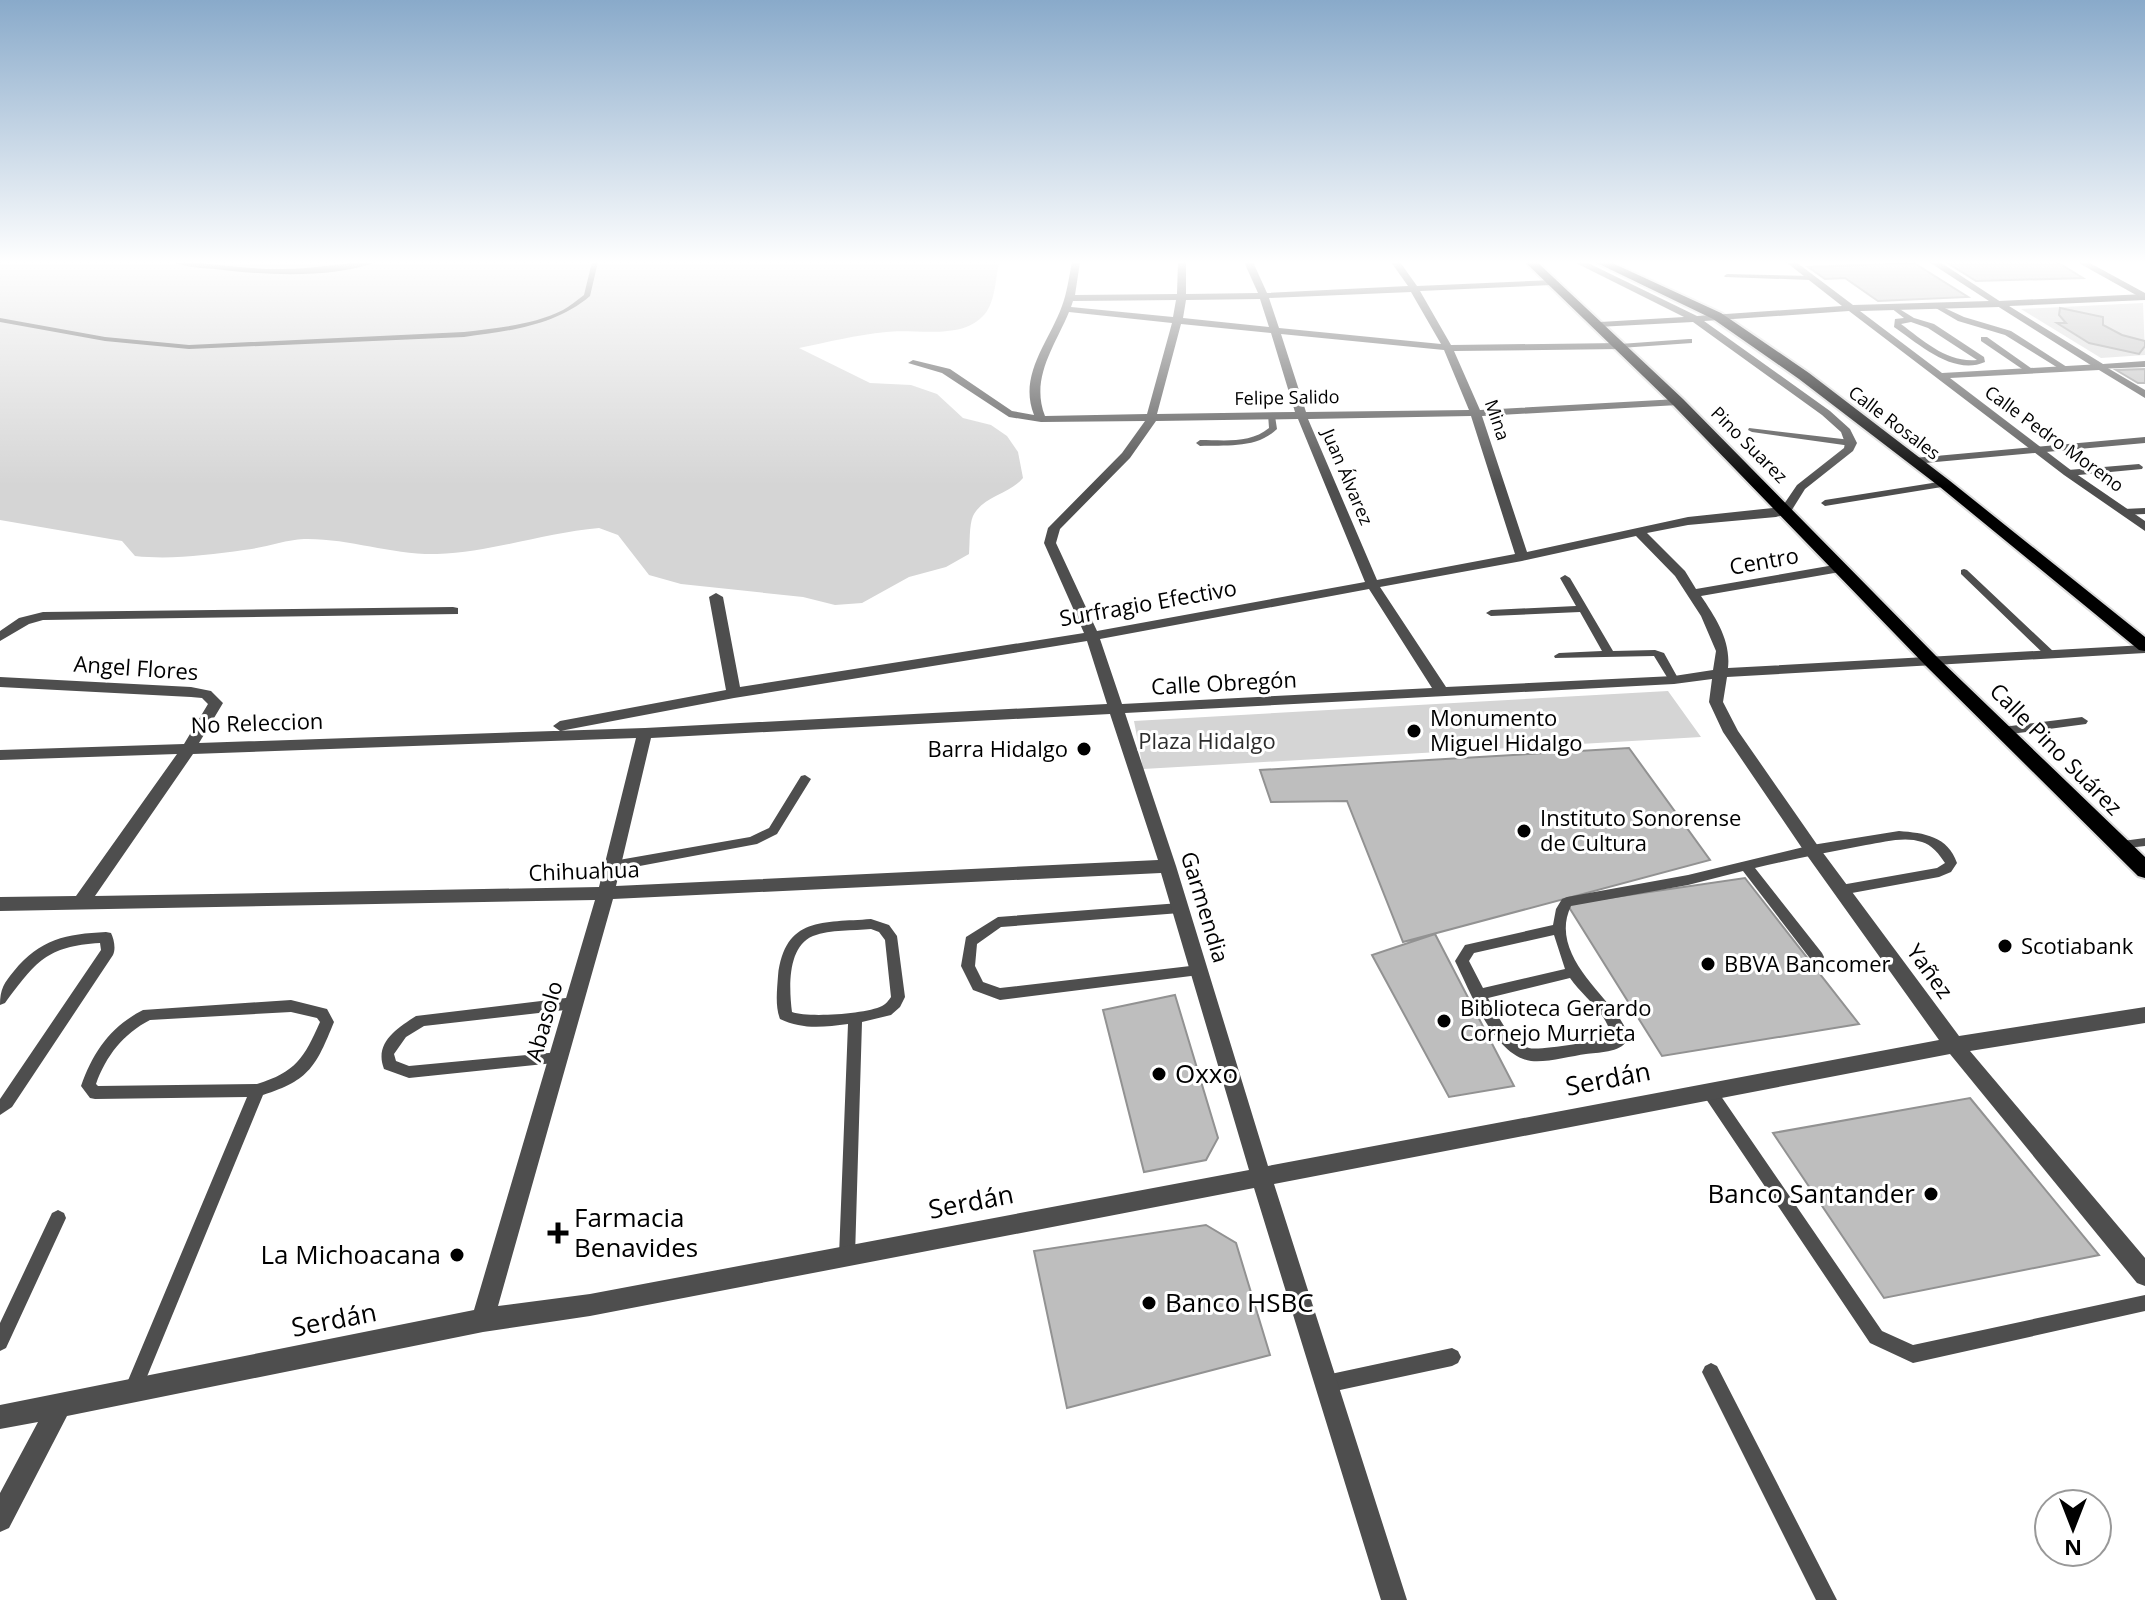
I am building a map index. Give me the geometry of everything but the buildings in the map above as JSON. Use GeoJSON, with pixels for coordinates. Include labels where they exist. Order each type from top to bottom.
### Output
{"type":"FeatureCollection","features":[{"type":"Feature","properties":{"kind":"main road","name":"Pino Suarez"},"geometry":{"type":"LineString","coordinates":[[1611,337],[1786,510],[1933,663]]}},
{"type":"Feature","properties":{"kind":"main road","name":"Calle Rosales"},"geometry":{"type":"LineString","coordinates":[[1747,337],[1804,376],[1945,484],[2145,648]]}},
{"type":"Feature","properties":{"kind":"main road","name":"Calle Pino Suárez"},"geometry":{"type":"LineString","coordinates":[[1933,663],[2145,870]]}},
{"type":"Feature","properties":{"kind":"street"},"geometry":{"type":"LineString","coordinates":[[1041,419],[1033,400],[1036,377],[1053,337]]}},
{"type":"Feature","properties":{"kind":"street","name":"Garmendia"},"geometry":{"type":"LineString","coordinates":[[1175,337],[1154,398],[1152,419],[1140,437],[1051,535],[1053,552],[1092,636],[1168,866],[1394,1600]]}},
{"type":"Feature","properties":{"kind":"street","name":"Juan Álvarez"},"geometry":{"type":"LineString","coordinates":[[1277,337],[1302,416],[1372,584],[1442,692]]}},
{"type":"Feature","properties":{"kind":"street"},"geometry":{"type":"LineString","coordinates":[[1333,337],[1450,348],[1620,346]]}},
{"type":"Feature","properties":{"kind":"street","name":"Mina"},"geometry":{"type":"LineString","coordinates":[[1443,337],[1477,413],[1522,557]]}},
{"type":"Feature","properties":{"kind":"street","name":"Calle Rosales"},"geometry":{"type":"LineString","coordinates":[[1720,337],[1826,413],[1846,431],[1851,443],[1844,456],[1801,487],[1786,510]]}},
{"type":"Feature","properties":{"kind":"street","name":"Calle Pedro Moreno"},"geometry":{"type":"LineString","coordinates":[[1890,337],[2068,473],[2145,527]]}},
{"type":"Feature","properties":{"kind":"street"},"geometry":{"type":"LineString","coordinates":[[2052,337],[2145,395]]}},
{"type":"Feature","properties":{"kind":"street","name":"Felipe Salido"},"geometry":{"type":"LineString","coordinates":[[913,363],[953,375],[1009,414],[1041,419],[1477,413],[1678,402]]}},
{"type":"Feature","properties":{"kind":"street"},"geometry":{"type":"LineString","coordinates":[[1939,376],[2145,364]]}},
{"type":"Feature","properties":{"kind":"street"},"geometry":{"type":"LineString","coordinates":[[1914,461],[2145,440]]}},
{"type":"Feature","properties":{"kind":"street","name":"Surfragio Efectivo"},"geometry":{"type":"LineString","coordinates":[[515,735],[734,693],[1092,636],[1522,557],[1688,521],[1751,517],[1786,510]]}},
{"type":"Feature","properties":{"kind":"street","name":"Yañez"},"geometry":{"type":"LineString","coordinates":[[1640,533],[1695,593],[1723,651],[1716,702],[1731,732],[1812,850],[1954,1045],[2145,1275]]}},
{"type":"Feature","properties":{"kind":"street","name":"Centro"},"geometry":{"type":"LineString","coordinates":[[1695,593],[1840,568]]}},
{"type":"Feature","properties":{"kind":"street"},"geometry":{"type":"LineString","coordinates":[[716,597],[734,693]]}},
{"type":"Feature","properties":{"kind":"street"},"geometry":{"type":"LineString","coordinates":[[0,637],[24,621],[43,616],[453,611]]}},
{"type":"Feature","properties":{"kind":"street","name":"Calle Obregón"},"geometry":{"type":"LineString","coordinates":[[515,735],[645,733],[1115,711],[1674,680],[1720,673],[1933,663],[2145,648]]}},
{"type":"Feature","properties":{"kind":"street","name":"Angel Flores"},"geometry":{"type":"LineString","coordinates":[[0,682],[206,694],[216,703],[189,748],[81,902]]}},
{"type":"Feature","properties":{"kind":"street","name":"Abasolo"},"geometry":{"type":"LineString","coordinates":[[483,1320],[606,893],[645,733]]}},
{"type":"Feature","properties":{"kind":"street","name":"No Releccion"},"geometry":{"type":"LineString","coordinates":[[0,755],[515,735]]}},
{"type":"Feature","properties":{"kind":"street","name":"Chihuahua"},"geometry":{"type":"LineString","coordinates":[[0,904],[606,893],[1168,866]]}},
{"type":"Feature","properties":{"kind":"street","name":"Serdán"},"geometry":{"type":"LineString","coordinates":[[0,1417],[483,1320],[590,1305],[1954,1045],[2145,1015]]}},
{"type":"Feature","properties":{"kind":"street"},"geometry":{"type":"LineString","coordinates":[[0,1519],[59,1406]]}},
{"type":"Feature","properties":{"kind":"lane"},"geometry":{"type":"LineString","coordinates":[[94,337],[170,346],[399,337]]}},
{"type":"Feature","properties":{"kind":"lane"},"geometry":{"type":"LineString","coordinates":[[1914,337],[1951,361],[1962,364],[1981,362],[1981,359],[1947,337]]}},
{"type":"Feature","properties":{"kind":"lane"},"geometry":{"type":"LineString","coordinates":[[2014,337],[2066,369]]}},
{"type":"Feature","properties":{"kind":"lane"},"geometry":{"type":"LineString","coordinates":[[1984,339],[2031,371]]}},
{"type":"Feature","properties":{"kind":"lane"},"geometry":{"type":"LineString","coordinates":[[1620,346],[1689,341]]}},
{"type":"Feature","properties":{"kind":"lane"},"geometry":{"type":"LineString","coordinates":[[1200,443],[1266,437],[1273,429],[1271,416]]}},
{"type":"Feature","properties":{"kind":"lane"},"geometry":{"type":"LineString","coordinates":[[1752,430],[1851,443]]}},
{"type":"Feature","properties":{"kind":"lane"},"geometry":{"type":"LineString","coordinates":[[2068,473],[2139,467]]}},
{"type":"Feature","properties":{"kind":"lane"},"geometry":{"type":"LineString","coordinates":[[1825,503],[1945,484]]}},
{"type":"Feature","properties":{"kind":"lane"},"geometry":{"type":"LineString","coordinates":[[2124,512],[2145,511]]}},
{"type":"Feature","properties":{"kind":"lane"},"geometry":{"type":"LineString","coordinates":[[1964,572],[2051,655]]}},
{"type":"Feature","properties":{"kind":"lane"},"geometry":{"type":"LineString","coordinates":[[1565,578],[1609,654]]}},
{"type":"Feature","properties":{"kind":"lane"},"geometry":{"type":"LineString","coordinates":[[1491,613],[1583,609]]}},
{"type":"Feature","properties":{"kind":"lane"},"geometry":{"type":"LineString","coordinates":[[1559,656],[1655,653],[1660,655],[1674,680]]}},
{"type":"Feature","properties":{"kind":"lane"},"geometry":{"type":"LineString","coordinates":[[2003,731],[2082,721]]}},
{"type":"Feature","properties":{"kind":"lane"},"geometry":{"type":"LineString","coordinates":[[613,866],[753,841],[773,831],[805,779]]}},
{"type":"Feature","properties":{"kind":"lane"},"geometry":{"type":"LineString","coordinates":[[1560,929],[1470,949],[1462,961],[1479,995],[1513,1047],[1521,1053],[1532,1055],[1609,1045],[1619,1040],[1618,1028],[1573,972],[1560,929],[1563,907],[1567,902],[1747,867],[1812,850],[1913,835],[1933,842],[1951,863],[1939,872],[1841,890]]}},
{"type":"Feature","properties":{"kind":"lane"},"geometry":{"type":"LineString","coordinates":[[2119,845],[2145,842]]}},
{"type":"Feature","properties":{"kind":"lane"},"geometry":{"type":"LineString","coordinates":[[1747,867],[1817,957]]}},
{"type":"Feature","properties":{"kind":"lane"},"geometry":{"type":"LineString","coordinates":[[1180,908],[998,922],[971,941],[968,966],[978,986],[1000,994],[1199,970]]}},
{"type":"Feature","properties":{"kind":"lane"},"geometry":{"type":"LineString","coordinates":[[871,924],[889,932],[898,997],[889,1009],[855,1017],[807,1022],[785,1015],[786,960],[788,948],[796,938],[807,932],[871,924]]}},
{"type":"Feature","properties":{"kind":"lane"},"geometry":{"type":"LineString","coordinates":[[0,999],[45,946],[74,938],[106,937],[108,951],[0,1108]]}},
{"type":"Feature","properties":{"kind":"lane"},"geometry":{"type":"LineString","coordinates":[[1479,995],[1573,972]]}},
{"type":"Feature","properties":{"kind":"lane"},"geometry":{"type":"LineString","coordinates":[[559,1058],[409,1072],[389,1065],[387,1053],[401,1033],[421,1020],[574,1003]]}},
{"type":"Feature","properties":{"kind":"lane"},"geometry":{"type":"LineString","coordinates":[[291,1006],[322,1013],[327,1022],[304,1069],[287,1081],[257,1090],[112,1094],[95,1093],[88,1086],[115,1035],[130,1022],[148,1014],[291,1006]]}},
{"type":"Feature","properties":{"kind":"lane"},"geometry":{"type":"LineString","coordinates":[[847,1256],[855,1017]]}},
{"type":"Feature","properties":{"kind":"lane"},"geometry":{"type":"LineString","coordinates":[[132,1391],[257,1090]]}},
{"type":"Feature","properties":{"kind":"lane"},"geometry":{"type":"LineString","coordinates":[[1709,1091],[1876,1337],[1913,1354],[2145,1303]]}},
{"type":"Feature","properties":{"kind":"lane"},"geometry":{"type":"LineString","coordinates":[[0,1342],[58,1218]]}},
{"type":"Feature","properties":{"kind":"lane"},"geometry":{"type":"LineString","coordinates":[[1326,1384],[1452,1357]]}},
{"type":"Feature","properties":{"kind":"lane"},"geometry":{"type":"LineString","coordinates":[[1711,1372],[1827,1600]]}},
{"type":"Feature","properties":{"kind":"green space"},"geometry":{"type":"Polygon","coordinates":[[[0,337],[855,337],[799,348],[870,383],[911,385],[937,394],[963,418],[991,425],[1007,436],[1018,452],[1023,478],[977,509],[971,524],[969,554],[946,567],[909,577],[862,603],[835,605],[803,597],[681,584],[649,575],[618,535],[599,528],[457,553],[420,554],[304,539],[252,549],[162,557],[135,556],[122,541],[0,520],[0,337]]]}},
{"type":"Feature","properties":{"kind":"green space"},"geometry":{"type":"Polygon","coordinates":[[[2066,337],[2144,337],[2145,355],[2101,358],[2066,337]]]}},
{"type":"Feature","properties":{"kind":"green space","name":"Plaza Hidalgo"},"geometry":{"type":"Polygon","coordinates":[[[1668,691],[1701,737],[1143,769],[1134,721],[1668,691]]]}},
{"type":"Feature","properties":{"kind":"place","name":"Monumento Miguel Hidalgo"},"geometry":{"type":"Point","coordinates":[1414,731]}},
{"type":"Feature","properties":{"kind":"place","name":"Barra Hidalgo"},"geometry":{"type":"Point","coordinates":[1084,749]}},
{"type":"Feature","properties":{"kind":"place","name":"Instituto Sonorense de Cultura"},"geometry":{"type":"Point","coordinates":[1524,831]}},
{"type":"Feature","properties":{"kind":"place","name":"Scotiabank"},"geometry":{"type":"Point","coordinates":[2005,946]}},
{"type":"Feature","properties":{"kind":"place","name":"BBVA Bancomer"},"geometry":{"type":"Point","coordinates":[1708,964]}},
{"type":"Feature","properties":{"kind":"place","name":"Biblioteca Gerardo Cornejo Murrieta"},"geometry":{"type":"Point","coordinates":[1444,1021]}},
{"type":"Feature","properties":{"kind":"place","name":"Oxxo"},"geometry":{"type":"Point","coordinates":[1159,1074]}},
{"type":"Feature","properties":{"kind":"place","name":"Banco Santander"},"geometry":{"type":"Point","coordinates":[1931,1194]}},
{"type":"Feature","properties":{"kind":"place","name":"Farmacia Benavides"},"geometry":{"type":"Point","coordinates":[558,1233]}},
{"type":"Feature","properties":{"kind":"place","name":"La Michoacana"},"geometry":{"type":"Point","coordinates":[457,1255]}},
{"type":"Feature","properties":{"kind":"place","name":"Banco HSBC"},"geometry":{"type":"Point","coordinates":[1149,1303]}}]}
